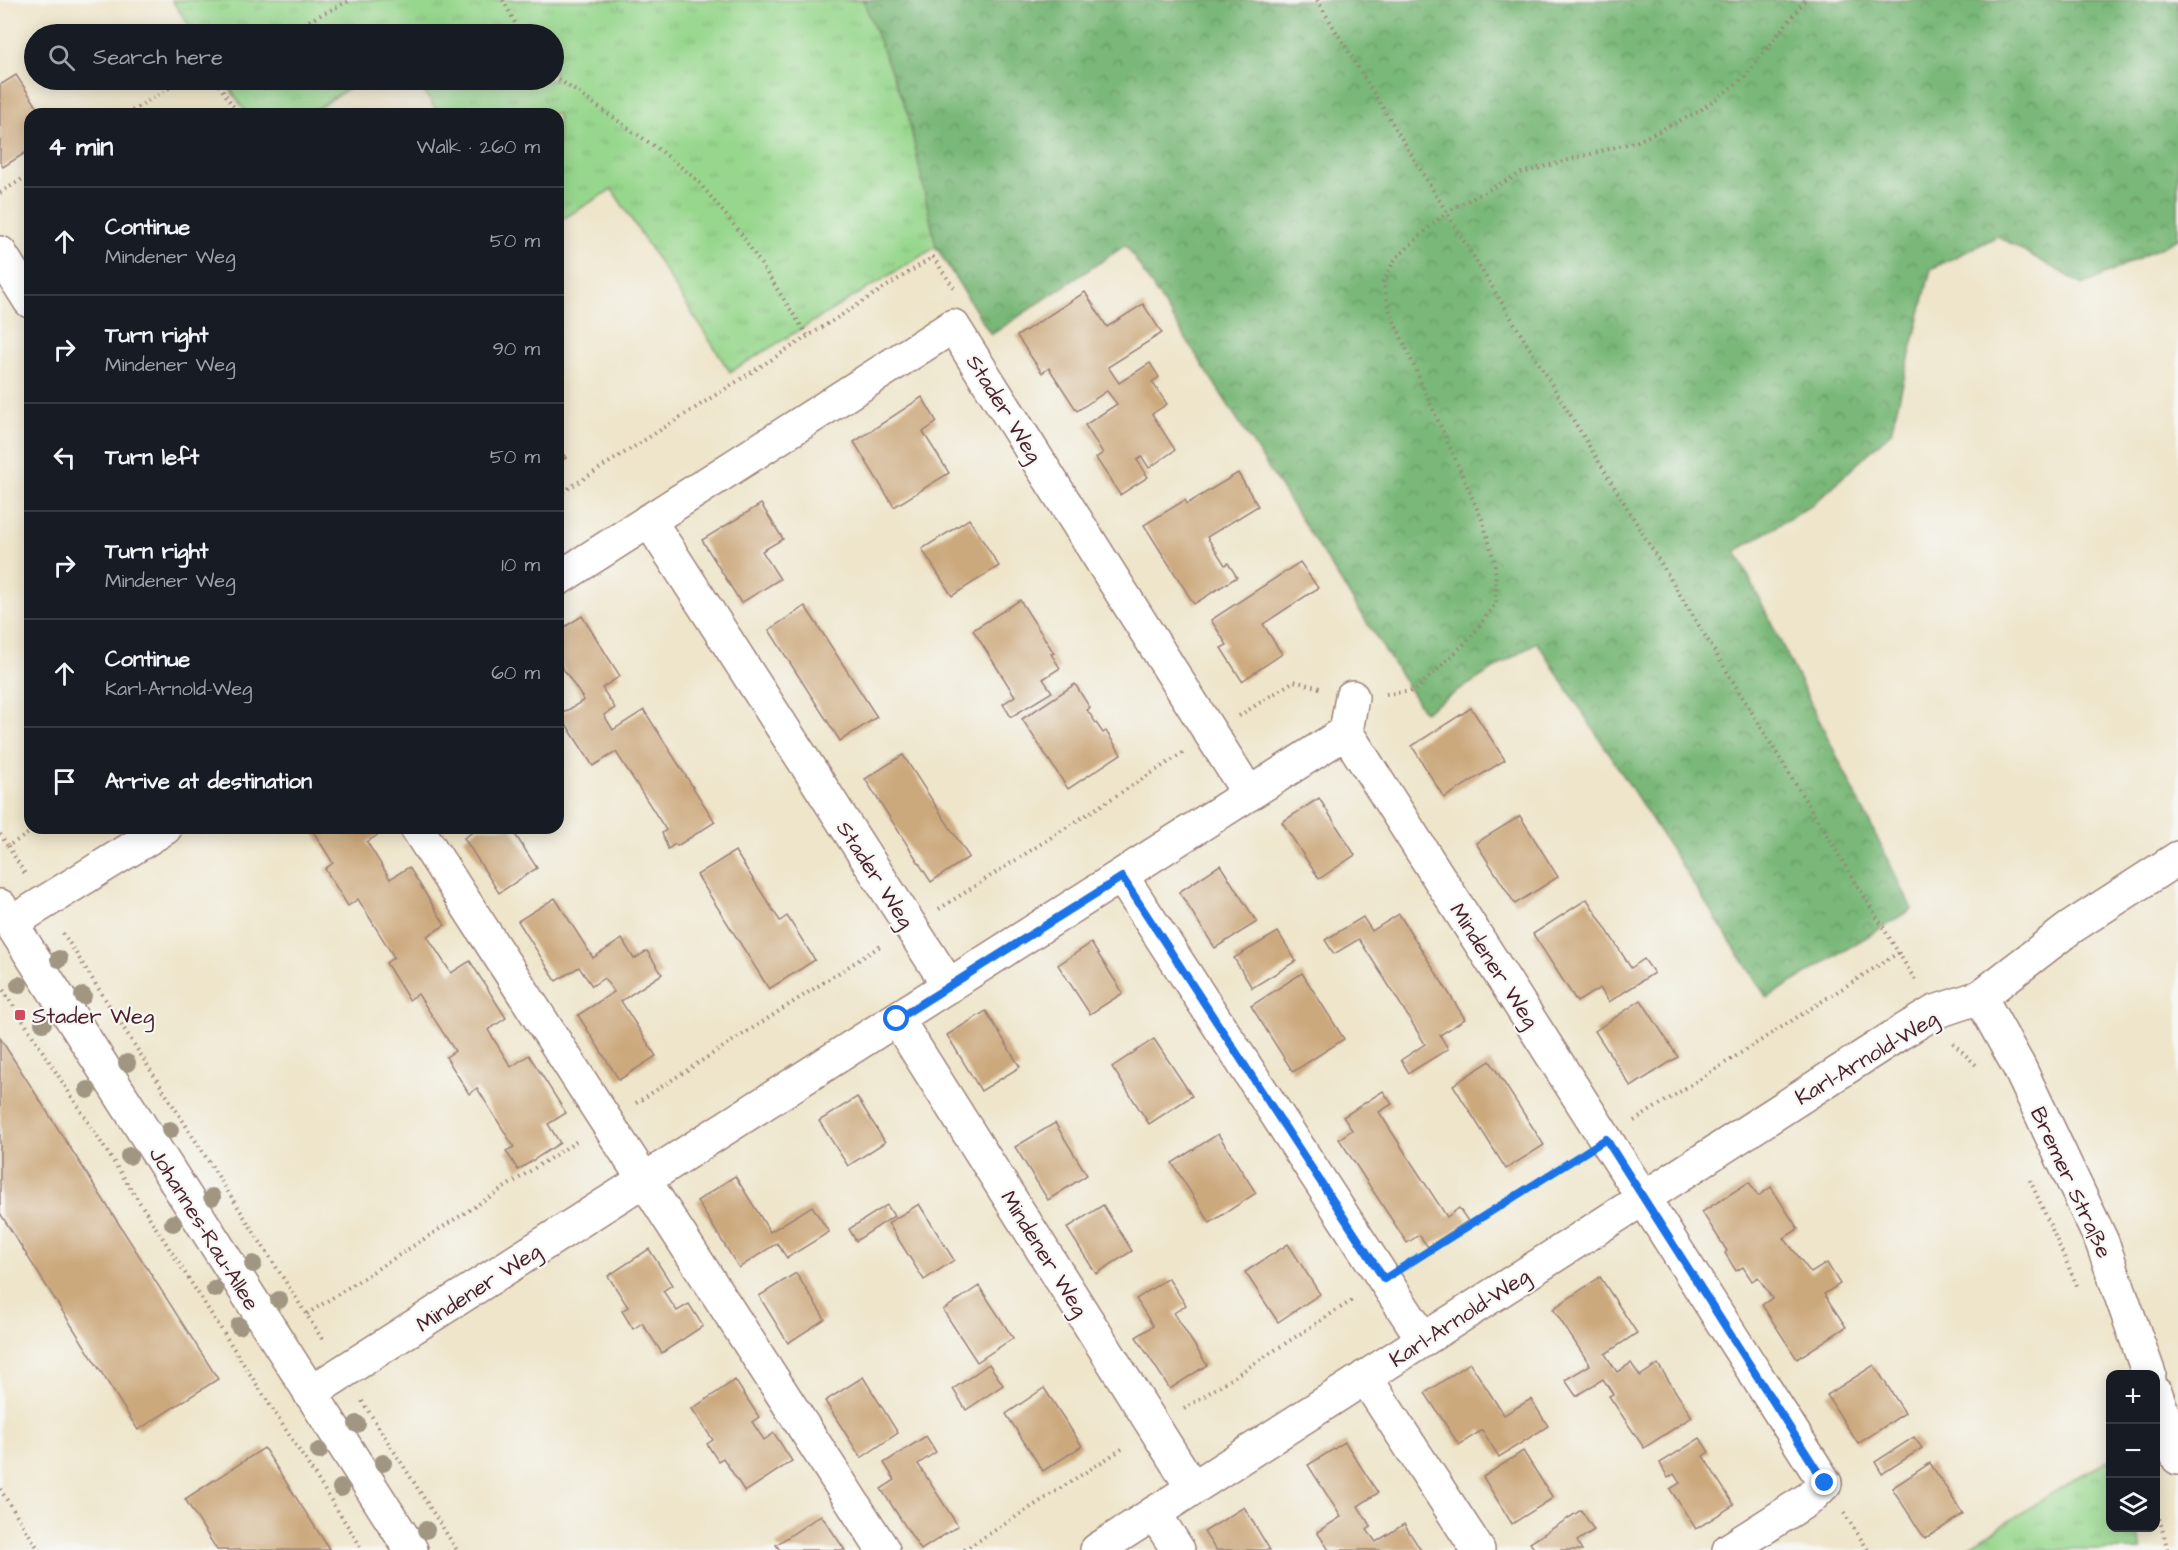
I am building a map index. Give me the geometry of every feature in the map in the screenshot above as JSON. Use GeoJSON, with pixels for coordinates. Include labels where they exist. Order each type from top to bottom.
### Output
{"type":"FeatureCollection","features":[{"type":"Feature","properties":{"kind":"street"},"geometry":{"type":"LineString","coordinates":[[10,266],[24,290]]}},
{"type":"Feature","properties":{"kind":"street"},"geometry":{"type":"LineString","coordinates":[[564,575],[953,326]]}},
{"type":"Feature","properties":{"kind":"street","name":"Stader Weg"},"geometry":{"type":"LineString","coordinates":[[953,326],[1249,794]]}},
{"type":"Feature","properties":{"kind":"street","name":"Stader Weg"},"geometry":{"type":"LineString","coordinates":[[649,520],[949,986]]}},
{"type":"Feature","properties":{"kind":"street"},"geometry":{"type":"LineString","coordinates":[[1346,732],[1352,697]]}},
{"type":"Feature","properties":{"kind":"street","name":"Mindener Weg"},"geometry":{"type":"LineString","coordinates":[[310,1393],[1346,732],[1644,1198]]}},
{"type":"Feature","properties":{"kind":"street"},"geometry":{"type":"LineString","coordinates":[[5,914],[154,834]]}},
{"type":"Feature","properties":{"kind":"street"},"geometry":{"type":"LineString","coordinates":[[421,834],[883,1550]]}},
{"type":"Feature","properties":{"kind":"street","name":"Karl-Arnold-Weg"},"geometry":{"type":"LineString","coordinates":[[1097,1550],[1900,1033],[1935,1012],[1980,997],[2070,928],[2178,858]]}},
{"type":"Feature","properties":{"kind":"street"},"geometry":{"type":"LineString","coordinates":[[1122,877],[1423,1339]]}},
{"type":"Feature","properties":{"kind":"street","name":"Johannes-Rau-Allee"},"geometry":{"type":"LineString","coordinates":[[5,914],[411,1550]]}},
{"type":"Feature","properties":{"kind":"street","name":"Bremer Straße"},"geometry":{"type":"LineString","coordinates":[[1980,997],[2019,1067],[2102,1242],[2148,1370]]}},
{"type":"Feature","properties":{"kind":"street","name":"Mindener Weg"},"geometry":{"type":"LineString","coordinates":[[897,1019],[1192,1487]]}},
{"type":"Feature","properties":{"kind":"street"},"geometry":{"type":"LineString","coordinates":[[1644,1198],[1825,1483],[1810,1498],[1730,1550]]}},
{"type":"Feature","properties":{"kind":"street","name":"Karl-Arnold-Weg"},"geometry":{"type":"LineString","coordinates":[[1365,1377],[1478,1550]]}},
{"type":"Feature","properties":{"kind":"street"},"geometry":{"type":"LineString","coordinates":[[2160,1406],[2178,1458]]}},
{"type":"Feature","properties":{"kind":"street"},"geometry":{"type":"LineString","coordinates":[[1154,1513],[1178,1550]]}},
{"type":"Feature","properties":{"kind":"path"},"geometry":{"type":"LineString","coordinates":[[302,24],[351,0]]}},
{"type":"Feature","properties":{"kind":"path"},"geometry":{"type":"LineString","coordinates":[[503,0],[516,24]]}},
{"type":"Feature","properties":{"kind":"path"},"geometry":{"type":"LineString","coordinates":[[1317,0],[1921,990]]}},
{"type":"Feature","properties":{"kind":"path"},"geometry":{"type":"LineString","coordinates":[[307,1314],[1294,681],[1352,697],[1415,691],[1470,638],[1496,603],[1495,563],[1483,522],[1390,312],[1383,282],[1395,259],[1446,212],[1521,173],[1638,141],[1698,112],[1744,77],[1805,0]]}},
{"type":"Feature","properties":{"kind":"path"},"geometry":{"type":"LineString","coordinates":[[564,83],[661,151],[698,181],[742,236],[807,335]]}},
{"type":"Feature","properties":{"kind":"path"},"geometry":{"type":"LineString","coordinates":[[137,108],[166,90]]}},
{"type":"Feature","properties":{"kind":"path"},"geometry":{"type":"LineString","coordinates":[[222,90],[234,108]]}},
{"type":"Feature","properties":{"kind":"path"},"geometry":{"type":"LineString","coordinates":[[0,193],[24,178]]}},
{"type":"Feature","properties":{"kind":"path"},"geometry":{"type":"LineString","coordinates":[[564,491],[933,256],[970,313],[953,326]]}},
{"type":"Feature","properties":{"kind":"path"},"geometry":{"type":"LineString","coordinates":[[0,834],[27,876]]}},
{"type":"Feature","properties":{"kind":"path"},"geometry":{"type":"LineString","coordinates":[[8,846],[27,834]]}},
{"type":"Feature","properties":{"kind":"path"},"geometry":{"type":"LineString","coordinates":[[60,927],[330,1352]]}},
{"type":"Feature","properties":{"kind":"path"},"geometry":{"type":"LineString","coordinates":[[964,1550],[1384,1279],[1898,953]]}},
{"type":"Feature","properties":{"kind":"path"},"geometry":{"type":"LineString","coordinates":[[0,985],[363,1550]]}},
{"type":"Feature","properties":{"kind":"path"},"geometry":{"type":"LineString","coordinates":[[1951,1038],[1956,1047],[1979,1068]]}},
{"type":"Feature","properties":{"kind":"path"},"geometry":{"type":"LineString","coordinates":[[2029,1177],[2081,1297]]}},
{"type":"Feature","properties":{"kind":"path"},"geometry":{"type":"LineString","coordinates":[[360,1399],[457,1550]]}},
{"type":"Feature","properties":{"kind":"path"},"geometry":{"type":"LineString","coordinates":[[1825,1483],[1868,1550]]}},
{"type":"Feature","properties":{"kind":"path"},"geometry":{"type":"LineString","coordinates":[[0,1489],[39,1550]]}},
{"type":"Feature","properties":{"kind":"path"},"geometry":{"type":"LineString","coordinates":[[2160,1521],[2168,1550]]}},
{"type":"Feature","properties":{"kind":"green space"},"geometry":{"type":"Polygon","coordinates":[[[172,0],[863,0],[908,115],[936,247],[730,372],[612,189],[564,218],[564,108],[435,108],[423,90],[564,90],[564,24],[188,24],[172,0]]]}},
{"type":"Feature","properties":{"kind":"green space"},"geometry":{"type":"Polygon","coordinates":[[[863,0],[2178,0],[2178,239],[2083,285],[1998,236],[1931,269],[1891,432],[1815,503],[1736,551],[1912,909],[1767,998],[1537,642],[1424,712],[1126,245],[991,335],[936,247],[908,115],[863,0]]]}},
{"type":"Feature","properties":{"kind":"green space"},"geometry":{"type":"Polygon","coordinates":[[[231,90],[346,90],[318,108],[243,108],[231,90]]]}},
{"type":"Feature","properties":{"kind":"green space"},"geometry":{"type":"Polygon","coordinates":[[[2106,1462],[2106,1532],[2137,1532],[2142,1550],[1964,1550],[2076,1478],[2106,1462]]]}},
{"type":"Feature","properties":{"kind":"building"},"geometry":{"type":"Polygon","coordinates":[[[16,75],[38,108],[24,108],[24,154],[3,167],[0,162],[0,85],[16,75]]]}},
{"type":"Feature","properties":{"kind":"building"},"geometry":{"type":"Polygon","coordinates":[[[1085,292],[1107,327],[1143,304],[1162,333],[1108,367],[1119,383],[1150,363],[1159,377],[1152,382],[1167,404],[1152,414],[1175,450],[1149,468],[1142,457],[1137,460],[1148,477],[1120,495],[1096,458],[1103,453],[1085,425],[1117,404],[1107,391],[1077,411],[1049,368],[1042,373],[1017,336],[1085,292]]]}},
{"type":"Feature","properties":{"kind":"building"},"geometry":{"type":"Polygon","coordinates":[[[922,397],[937,422],[923,432],[949,473],[894,507],[854,442],[922,397]]]}},
{"type":"Feature","properties":{"kind":"building"},"geometry":{"type":"Polygon","coordinates":[[[1238,473],[1258,506],[1207,537],[1225,565],[1228,563],[1237,577],[1194,604],[1144,525],[1185,500],[1187,504],[1238,473]]]}},
{"type":"Feature","properties":{"kind":"building"},"geometry":{"type":"Polygon","coordinates":[[[761,504],[783,539],[762,551],[780,579],[741,603],[702,540],[761,504]]]}},
{"type":"Feature","properties":{"kind":"building"},"geometry":{"type":"Polygon","coordinates":[[[969,519],[999,566],[952,596],[922,549],[969,519]]]}},
{"type":"Feature","properties":{"kind":"building"},"geometry":{"type":"Polygon","coordinates":[[[1300,562],[1318,588],[1263,624],[1282,654],[1242,681],[1221,648],[1227,645],[1211,620],[1300,562]]]}},
{"type":"Feature","properties":{"kind":"building"},"geometry":{"type":"Polygon","coordinates":[[[1020,600],[1054,653],[1051,654],[1060,668],[1043,679],[1052,692],[1011,717],[1003,704],[1015,696],[973,630],[1020,600]]]}},
{"type":"Feature","properties":{"kind":"building"},"geometry":{"type":"Polygon","coordinates":[[[805,606],[877,717],[840,741],[769,630],[805,606]]]}},
{"type":"Feature","properties":{"kind":"building"},"geometry":{"type":"Polygon","coordinates":[[[582,616],[620,676],[602,688],[615,708],[604,715],[613,730],[644,710],[715,822],[677,846],[675,844],[668,849],[662,833],[666,830],[616,752],[593,766],[564,721],[564,712],[584,700],[564,670],[564,627],[582,616]]]}},
{"type":"Feature","properties":{"kind":"building"},"geometry":{"type":"Polygon","coordinates":[[[1075,684],[1090,708],[1087,710],[1103,733],[1106,731],[1121,754],[1068,789],[1022,719],[1075,684]]]}},
{"type":"Feature","properties":{"kind":"building"},"geometry":{"type":"Polygon","coordinates":[[[1471,708],[1505,760],[1444,798],[1412,746],[1471,708]]]}},
{"type":"Feature","properties":{"kind":"building"},"geometry":{"type":"Polygon","coordinates":[[[903,755],[969,857],[931,882],[865,779],[903,755]]]}},
{"type":"Feature","properties":{"kind":"building"},"geometry":{"type":"Polygon","coordinates":[[[1319,798],[1355,855],[1319,879],[1282,822],[1319,798]]]}},
{"type":"Feature","properties":{"kind":"building"},"geometry":{"type":"Polygon","coordinates":[[[1520,816],[1558,877],[1515,904],[1476,843],[1520,816]]]}},
{"type":"Feature","properties":{"kind":"building"},"geometry":{"type":"Polygon","coordinates":[[[315,834],[379,834],[367,842],[390,879],[409,867],[445,925],[427,936],[451,973],[470,961],[506,1018],[488,1030],[511,1067],[529,1055],[566,1113],[548,1124],[560,1143],[518,1170],[506,1151],[514,1147],[477,1088],[469,1094],[446,1057],[455,1051],[418,994],[409,1000],[386,963],[394,957],[358,899],[348,906],[325,869],[333,863],[315,834]]]}},
{"type":"Feature","properties":{"kind":"building"},"geometry":{"type":"Polygon","coordinates":[[[470,834],[515,834],[537,868],[499,893],[464,838],[470,834]]]}},
{"type":"Feature","properties":{"kind":"building"},"geometry":{"type":"Polygon","coordinates":[[[735,851],[780,921],[787,916],[815,960],[769,989],[697,875],[735,851]]]}},
{"type":"Feature","properties":{"kind":"building"},"geometry":{"type":"Polygon","coordinates":[[[1220,865],[1257,922],[1215,948],[1179,892],[1220,865]]]}},
{"type":"Feature","properties":{"kind":"building"},"geometry":{"type":"Polygon","coordinates":[[[555,898],[593,958],[622,939],[634,959],[647,951],[662,974],[621,1001],[656,1056],[619,1080],[578,1015],[614,992],[604,978],[592,986],[579,967],[556,981],[518,921],[555,898]]]}},
{"type":"Feature","properties":{"kind":"building"},"geometry":{"type":"Polygon","coordinates":[[[1587,899],[1631,968],[1644,959],[1654,973],[1609,1002],[1600,988],[1577,1002],[1533,934],[1587,899]]]}},
{"type":"Feature","properties":{"kind":"building"},"geometry":{"type":"Polygon","coordinates":[[[1399,914],[1465,1019],[1440,1035],[1448,1049],[1409,1073],[1401,1060],[1425,1044],[1393,992],[1359,939],[1334,954],[1325,940],[1363,917],[1372,931],[1399,914]]]}},
{"type":"Feature","properties":{"kind":"building"},"geometry":{"type":"Polygon","coordinates":[[[1278,932],[1296,961],[1252,988],[1234,958],[1278,932]]]}},
{"type":"Feature","properties":{"kind":"building"},"geometry":{"type":"Polygon","coordinates":[[[1091,943],[1123,993],[1090,1014],[1058,965],[1091,943]]]}},
{"type":"Feature","properties":{"kind":"building"},"geometry":{"type":"Polygon","coordinates":[[[1302,973],[1344,1039],[1293,1072],[1251,1006],[1302,973]]]}},
{"type":"Feature","properties":{"kind":"building"},"geometry":{"type":"Polygon","coordinates":[[[1641,1000],[1678,1057],[1631,1087],[1595,1031],[1641,1000]]]}},
{"type":"Feature","properties":{"kind":"building"},"geometry":{"type":"Polygon","coordinates":[[[986,1011],[1020,1067],[981,1091],[947,1035],[986,1011]]]}},
{"type":"Feature","properties":{"kind":"building"},"geometry":{"type":"Polygon","coordinates":[[[0,1038],[218,1379],[138,1430],[0,1213],[0,1038]]]}},
{"type":"Feature","properties":{"kind":"building"},"geometry":{"type":"Polygon","coordinates":[[[1154,1039],[1192,1096],[1149,1124],[1112,1067],[1154,1039]]]}},
{"type":"Feature","properties":{"kind":"building"},"geometry":{"type":"Polygon","coordinates":[[[1490,1061],[1544,1145],[1506,1169],[1453,1085],[1490,1061]]]}},
{"type":"Feature","properties":{"kind":"building"},"geometry":{"type":"Polygon","coordinates":[[[1383,1091],[1392,1104],[1379,1112],[1447,1217],[1459,1208],[1468,1221],[1428,1247],[1419,1235],[1407,1243],[1339,1139],[1352,1130],[1343,1117],[1383,1091]]]}},
{"type":"Feature","properties":{"kind":"building"},"geometry":{"type":"Polygon","coordinates":[[[857,1097],[885,1142],[848,1166],[819,1121],[857,1097]]]}},
{"type":"Feature","properties":{"kind":"building"},"geometry":{"type":"Polygon","coordinates":[[[1055,1123],[1087,1175],[1048,1200],[1015,1147],[1055,1123]]]}},
{"type":"Feature","properties":{"kind":"building"},"geometry":{"type":"Polygon","coordinates":[[[1218,1134],[1256,1193],[1210,1223],[1172,1163],[1218,1134]]]}},
{"type":"Feature","properties":{"kind":"building"},"geometry":{"type":"Polygon","coordinates":[[[735,1176],[770,1232],[812,1206],[829,1232],[787,1258],[777,1243],[739,1268],[697,1201],[735,1176]]]}},
{"type":"Feature","properties":{"kind":"building"},"geometry":{"type":"Polygon","coordinates":[[[1749,1182],[1758,1196],[1771,1187],[1798,1229],[1784,1238],[1811,1273],[1827,1263],[1840,1284],[1824,1294],[1846,1327],[1797,1359],[1762,1305],[1772,1298],[1758,1277],[1752,1281],[1743,1267],[1736,1271],[1725,1253],[1727,1251],[1702,1212],[1749,1182]]]}},
{"type":"Feature","properties":{"kind":"building"},"geometry":{"type":"Polygon","coordinates":[[[919,1204],[954,1260],[924,1280],[888,1223],[919,1204]]]}},
{"type":"Feature","properties":{"kind":"building"},"geometry":{"type":"Polygon","coordinates":[[[887,1205],[894,1216],[856,1241],[849,1229],[887,1205]]]}},
{"type":"Feature","properties":{"kind":"building"},"geometry":{"type":"Polygon","coordinates":[[[1103,1205],[1132,1251],[1096,1274],[1067,1228],[1103,1205]]]}},
{"type":"Feature","properties":{"kind":"building"},"geometry":{"type":"Polygon","coordinates":[[[1288,1244],[1320,1294],[1278,1322],[1245,1272],[1288,1244]]]}},
{"type":"Feature","properties":{"kind":"building"},"geometry":{"type":"Polygon","coordinates":[[[649,1249],[672,1285],[663,1291],[677,1311],[689,1304],[703,1326],[662,1353],[642,1323],[633,1329],[622,1311],[628,1307],[608,1276],[649,1249]]]}},
{"type":"Feature","properties":{"kind":"building"},"geometry":{"type":"Polygon","coordinates":[[[796,1273],[825,1319],[788,1343],[759,1296],[796,1273]]]}},
{"type":"Feature","properties":{"kind":"building"},"geometry":{"type":"Polygon","coordinates":[[[1600,1277],[1637,1333],[1605,1354],[1617,1372],[1631,1363],[1640,1376],[1658,1364],[1692,1417],[1644,1448],[1609,1396],[1613,1394],[1603,1379],[1576,1396],[1565,1380],[1590,1365],[1553,1309],[1600,1277]]]}},
{"type":"Feature","properties":{"kind":"building"},"geometry":{"type":"Polygon","coordinates":[[[1168,1278],[1186,1305],[1174,1313],[1207,1365],[1170,1389],[1136,1337],[1153,1326],[1136,1299],[1168,1278]]]}},
{"type":"Feature","properties":{"kind":"building"},"geometry":{"type":"Polygon","coordinates":[[[979,1286],[1013,1338],[977,1362],[943,1310],[979,1286]]]}},
{"type":"Feature","properties":{"kind":"building"},"geometry":{"type":"Polygon","coordinates":[[[1470,1363],[1504,1415],[1531,1399],[1548,1426],[1499,1457],[1482,1430],[1459,1445],[1425,1393],[1470,1363]]]}},
{"type":"Feature","properties":{"kind":"building"},"geometry":{"type":"Polygon","coordinates":[[[989,1364],[1003,1385],[966,1410],[953,1389],[989,1364]]]}},
{"type":"Feature","properties":{"kind":"building"},"geometry":{"type":"Polygon","coordinates":[[[1874,1365],[1905,1413],[1858,1444],[1827,1395],[1874,1365]]]}},
{"type":"Feature","properties":{"kind":"building"},"geometry":{"type":"Polygon","coordinates":[[[863,1377],[898,1433],[861,1458],[825,1401],[863,1377]]]}},
{"type":"Feature","properties":{"kind":"building"},"geometry":{"type":"Polygon","coordinates":[[[735,1380],[759,1417],[752,1422],[764,1440],[774,1433],[792,1461],[745,1492],[723,1458],[718,1461],[707,1444],[713,1440],[692,1409],[735,1380]]]}},
{"type":"Feature","properties":{"kind":"building"},"geometry":{"type":"Polygon","coordinates":[[[1044,1388],[1082,1446],[1043,1471],[1006,1414],[1044,1388]]]}},
{"type":"Feature","properties":{"kind":"building"},"geometry":{"type":"Polygon","coordinates":[[[926,1436],[936,1452],[918,1464],[958,1526],[921,1550],[881,1489],[895,1480],[884,1463],[926,1436]]]}},
{"type":"Feature","properties":{"kind":"building"},"geometry":{"type":"Polygon","coordinates":[[[1914,1437],[1922,1448],[1882,1474],[1875,1462],[1914,1437]]]}},
{"type":"Feature","properties":{"kind":"building"},"geometry":{"type":"Polygon","coordinates":[[[1700,1438],[1709,1452],[1703,1456],[1734,1505],[1696,1529],[1670,1489],[1680,1483],[1674,1474],[1668,1478],[1660,1463],[1700,1438]]]}},
{"type":"Feature","properties":{"kind":"building"},"geometry":{"type":"Polygon","coordinates":[[[1345,1442],[1378,1493],[1358,1506],[1371,1527],[1367,1530],[1376,1542],[1404,1524],[1421,1550],[1329,1550],[1317,1532],[1341,1517],[1308,1465],[1345,1442]]]}},
{"type":"Feature","properties":{"kind":"building"},"geometry":{"type":"Polygon","coordinates":[[[264,1448],[330,1550],[217,1550],[185,1499],[264,1448]]]}},
{"type":"Feature","properties":{"kind":"building"},"geometry":{"type":"Polygon","coordinates":[[[1523,1451],[1553,1498],[1512,1524],[1483,1477],[1523,1451]]]}},
{"type":"Feature","properties":{"kind":"building"},"geometry":{"type":"Polygon","coordinates":[[[1930,1463],[1963,1514],[1925,1539],[1892,1488],[1930,1463]]]}},
{"type":"Feature","properties":{"kind":"building"},"geometry":{"type":"Polygon","coordinates":[[[1244,1507],[1270,1550],[1216,1550],[1204,1532],[1244,1507]]]}},
{"type":"Feature","properties":{"kind":"building"},"geometry":{"type":"Polygon","coordinates":[[[1581,1510],[1594,1530],[1577,1541],[1582,1550],[1535,1550],[1530,1543],[1581,1510]]]}},
{"type":"Feature","properties":{"kind":"building"},"geometry":{"type":"Polygon","coordinates":[[[821,1515],[845,1550],[780,1550],[776,1545],[821,1515]]]}},
{"type":"Feature","properties":{"kind":"place","name":"Stader Weg"},"geometry":{"type":"Point","coordinates":[20,1015]}},
{"type":"Feature","properties":{"kind":"route"},"geometry":{"type":"LineString","coordinates":[[897,1019],[1122,877],[1384,1279],[1606,1139],[1825,1483]]}}]}
